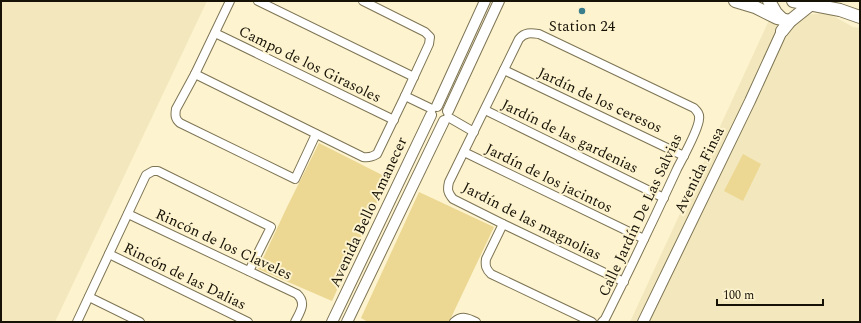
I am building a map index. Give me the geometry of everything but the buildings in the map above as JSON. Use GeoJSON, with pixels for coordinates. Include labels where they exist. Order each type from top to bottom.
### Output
{"type":"FeatureCollection","features":[{"type":"Feature","properties":{"kind":"main road"},"geometry":{"type":"LineString","coordinates":[[735,1],[754,7],[777,18],[785,24]]}},
{"type":"Feature","properties":{"kind":"main road"},"geometry":{"type":"LineString","coordinates":[[769,1],[785,24]]}},
{"type":"Feature","properties":{"kind":"main road"},"geometry":{"type":"LineString","coordinates":[[793,1],[840,10],[860,17]]}},
{"type":"Feature","properties":{"kind":"main road"},"geometry":{"type":"LineString","coordinates":[[830,1],[860,9]]}},
{"type":"Feature","properties":{"kind":"main road"},"geometry":{"type":"LineString","coordinates":[[785,24],[810,4]]}},
{"type":"Feature","properties":{"kind":"street"},"geometry":{"type":"LineString","coordinates":[[230,1],[195,74],[176,109],[176,120],[295,179],[316,134]]}},
{"type":"Feature","properties":{"kind":"street"},"geometry":{"type":"LineString","coordinates":[[258,1],[414,77]]}},
{"type":"Feature","properties":{"kind":"street"},"geometry":{"type":"LineString","coordinates":[[195,74],[363,157],[373,157],[377,154],[406,96],[429,44],[430,37],[425,32],[363,1]]}},
{"type":"Feature","properties":{"kind":"street","name":"Avenida Bello Amanecer"},"geometry":{"type":"LineString","coordinates":[[332,322],[485,1]]}},
{"type":"Feature","properties":{"kind":"street","name":"Avenida Bello Amanecer"},"geometry":{"type":"LineString","coordinates":[[346,322],[447,116],[496,2]]}},
{"type":"Feature","properties":{"kind":"street"},"geometry":{"type":"LineString","coordinates":[[477,17],[488,23]]}},
{"type":"Feature","properties":{"kind":"street","name":"Avenida Finsa"},"geometry":{"type":"LineString","coordinates":[[643,322],[785,24]]}},
{"type":"Feature","properties":{"kind":"street","name":"Campo de los Girasoles"},"geometry":{"type":"LineString","coordinates":[[215,33],[394,120]]}},
{"type":"Feature","properties":{"kind":"street","name":"Calle Jardín De Las Salvias"},"geometry":{"type":"LineString","coordinates":[[504,70],[519,39],[524,34],[539,34],[694,108],[698,112],[700,118],[684,156],[624,282],[602,322]]}},
{"type":"Feature","properties":{"kind":"street"},"geometry":{"type":"LineString","coordinates":[[464,152],[504,70]]}},
{"type":"Feature","properties":{"kind":"street","name":"Jardín de los ceresos"},"geometry":{"type":"LineString","coordinates":[[504,70],[684,156]]}},
{"type":"Feature","properties":{"kind":"street"},"geometry":{"type":"LineString","coordinates":[[406,96],[433,110],[443,106],[447,116],[474,132]]}},
{"type":"Feature","properties":{"kind":"street"},"geometry":{"type":"LineString","coordinates":[[433,110],[432,118],[438,123],[447,116]]}},
{"type":"Feature","properties":{"kind":"street","name":"Jardín de las gardenias"},"geometry":{"type":"LineString","coordinates":[[484,110],[664,198]]}},
{"type":"Feature","properties":{"kind":"street","name":"Jardín de las magnolias"},"geometry":{"type":"LineString","coordinates":[[464,152],[449,182],[449,194],[453,199],[624,282]]}},
{"type":"Feature","properties":{"kind":"street","name":"Jardín de los jacintos"},"geometry":{"type":"LineString","coordinates":[[464,152],[644,239]]}},
{"type":"Feature","properties":{"kind":"street"},"geometry":{"type":"LineString","coordinates":[[77,322],[146,175],[153,171],[158,171],[271,228],[249,271]]}},
{"type":"Feature","properties":{"kind":"street","name":"Rincón de los Claveles"},"geometry":{"type":"LineString","coordinates":[[128,214],[297,294],[302,298],[303,304],[295,322]]}},
{"type":"Feature","properties":{"kind":"street"},"geometry":{"type":"LineString","coordinates":[[503,224],[486,259],[485,265],[487,270],[491,274],[592,322]]}},
{"type":"Feature","properties":{"kind":"street"},"geometry":{"type":"LineString","coordinates":[[373,238],[380,239],[385,243]]}},
{"type":"Feature","properties":{"kind":"street"},"geometry":{"type":"LineString","coordinates":[[366,252],[371,258],[378,259]]}},
{"type":"Feature","properties":{"kind":"street","name":"Rincón de las Dalias"},"geometry":{"type":"LineString","coordinates":[[109,254],[248,322]]}},
{"type":"Feature","properties":{"kind":"street"},"geometry":{"type":"LineString","coordinates":[[89,297],[140,322]]}},
{"type":"Feature","properties":{"kind":"street"},"geometry":{"type":"LineString","coordinates":[[454,322],[463,317],[469,318],[476,322]]}},
{"type":"Feature","properties":{"kind":"shaded area"},"geometry":{"type":"Polygon","coordinates":[[[1,1],[207,1],[55,322],[1,322],[1,1]]]}},
{"type":"Feature","properties":{"kind":"shaded area"},"geometry":{"type":"Polygon","coordinates":[[[828,13],[853,27],[860,28],[860,322],[630,322],[770,18],[828,13]]]}},
{"type":"Feature","properties":{"kind":"shaded area"},"geometry":{"type":"Polygon","coordinates":[[[319,143],[388,178],[332,301],[258,269],[319,143]]]}},
{"type":"Feature","properties":{"kind":"shaded area"},"geometry":{"type":"Polygon","coordinates":[[[743,154],[761,164],[743,201],[724,191],[743,154]]]}},
{"type":"Feature","properties":{"kind":"shaded area"},"geometry":{"type":"Polygon","coordinates":[[[419,192],[494,227],[449,322],[368,322],[361,318],[419,192]]]}},
{"type":"Feature","properties":{"kind":"place","name":"Station 24"},"geometry":{"type":"Point","coordinates":[582,11]}}]}
